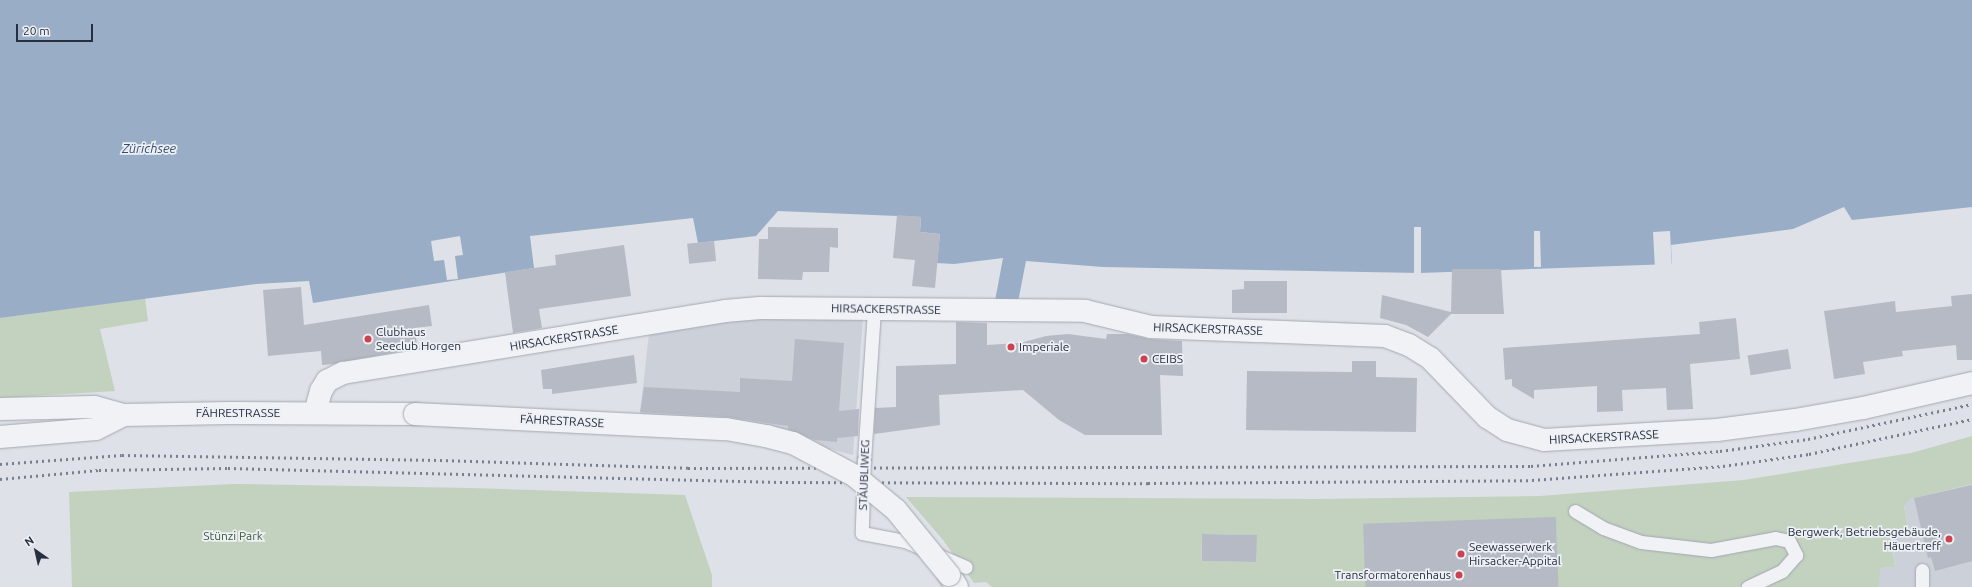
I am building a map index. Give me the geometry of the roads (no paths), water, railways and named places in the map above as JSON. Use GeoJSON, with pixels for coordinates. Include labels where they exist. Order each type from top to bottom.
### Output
{"type":"FeatureCollection","features":[{"type":"Feature","properties":{"kind":"street","name":"HIRSACKERSTRASSE"},"geometry":{"type":"LineString","coordinates":[[315,413],[321,391],[327,381],[343,373],[724,311],[760,308],[1085,311],[1151,327],[1385,336],[1409,345],[1430,358],[1487,417],[1507,430],[1544,440],[1717,430],[1795,420],[1863,408],[1972,383]]}},
{"type":"Feature","properties":{"kind":"street","name":"FÄHRESTRASSE"},"geometry":{"type":"LineString","coordinates":[[0,409],[94,407],[123,415],[315,413],[415,414],[726,429],[766,436],[793,443],[855,476],[890,505],[956,579]]}},
{"type":"Feature","properties":{"kind":"street","name":"FÄHRESTRASSE"},"geometry":{"type":"LineString","coordinates":[[0,437],[96,429],[123,415]]}},
{"type":"Feature","properties":{"kind":"lane","name":"STÄUBLIWEG"},"geometry":{"type":"LineString","coordinates":[[874,308],[864,460],[862,533],[905,541],[956,579]]}},
{"type":"Feature","properties":{"kind":"lane"},"geometry":{"type":"LineString","coordinates":[[1576,511],[1603,528],[1641,542],[1711,550],[1775,538],[1789,541],[1796,555],[1782,571],[1748,587]]}},
{"type":"Feature","properties":{"kind":"lane"},"geometry":{"type":"LineString","coordinates":[[1922,570],[1922,587]]}},
{"type":"Feature","properties":{"kind":"water","name":"Zürichsee"},"geometry":{"type":"Polygon","coordinates":[[[0,0],[1972,0],[1972,207],[1852,220],[1844,207],[1793,229],[1671,245],[1672,264],[1420,273],[1103,267],[1026,261],[1018,302],[995,301],[1003,258],[954,264],[937,263],[940,234],[920,232],[921,217],[778,211],[756,236],[698,243],[693,218],[530,236],[534,268],[313,303],[309,281],[256,284],[0,318],[0,0]]]}},
{"type":"Feature","properties":{"kind":"railway"},"geometry":{"type":"LineString","coordinates":[[0,464],[122,455],[440,460],[688,468],[1531,466],[1720,451],[1808,439],[1972,404]]}},
{"type":"Feature","properties":{"kind":"railway"},"geometry":{"type":"LineString","coordinates":[[0,479],[99,470],[228,468],[780,482],[1148,483],[1532,480],[1723,466],[1809,454],[1972,419]]}},
{"type":"Feature","properties":{"kind":"place","name":"Clubhaus Seeclub Horgen"},"geometry":{"type":"Point","coordinates":[368,339]}},
{"type":"Feature","properties":{"kind":"place","name":"Imperiale"},"geometry":{"type":"Point","coordinates":[1011,347]}},
{"type":"Feature","properties":{"kind":"place","name":"CEIBS"},"geometry":{"type":"Point","coordinates":[1144,359]}},
{"type":"Feature","properties":{"kind":"place","name":"Bergwerk, Betriebsgebäude, Häuertreff"},"geometry":{"type":"Point","coordinates":[1949,539]}},
{"type":"Feature","properties":{"kind":"place","name":"Seewasserwerk Hirsacker-Appital"},"geometry":{"type":"Point","coordinates":[1461,554]}},
{"type":"Feature","properties":{"kind":"place","name":"Transformatorenhaus"},"geometry":{"type":"Point","coordinates":[1459,575]}},
{"type":"Feature","properties":{"kind":"park label","name":"Stünzi Park"},"geometry":{"type":"Point","coordinates":[233,536]}}]}
